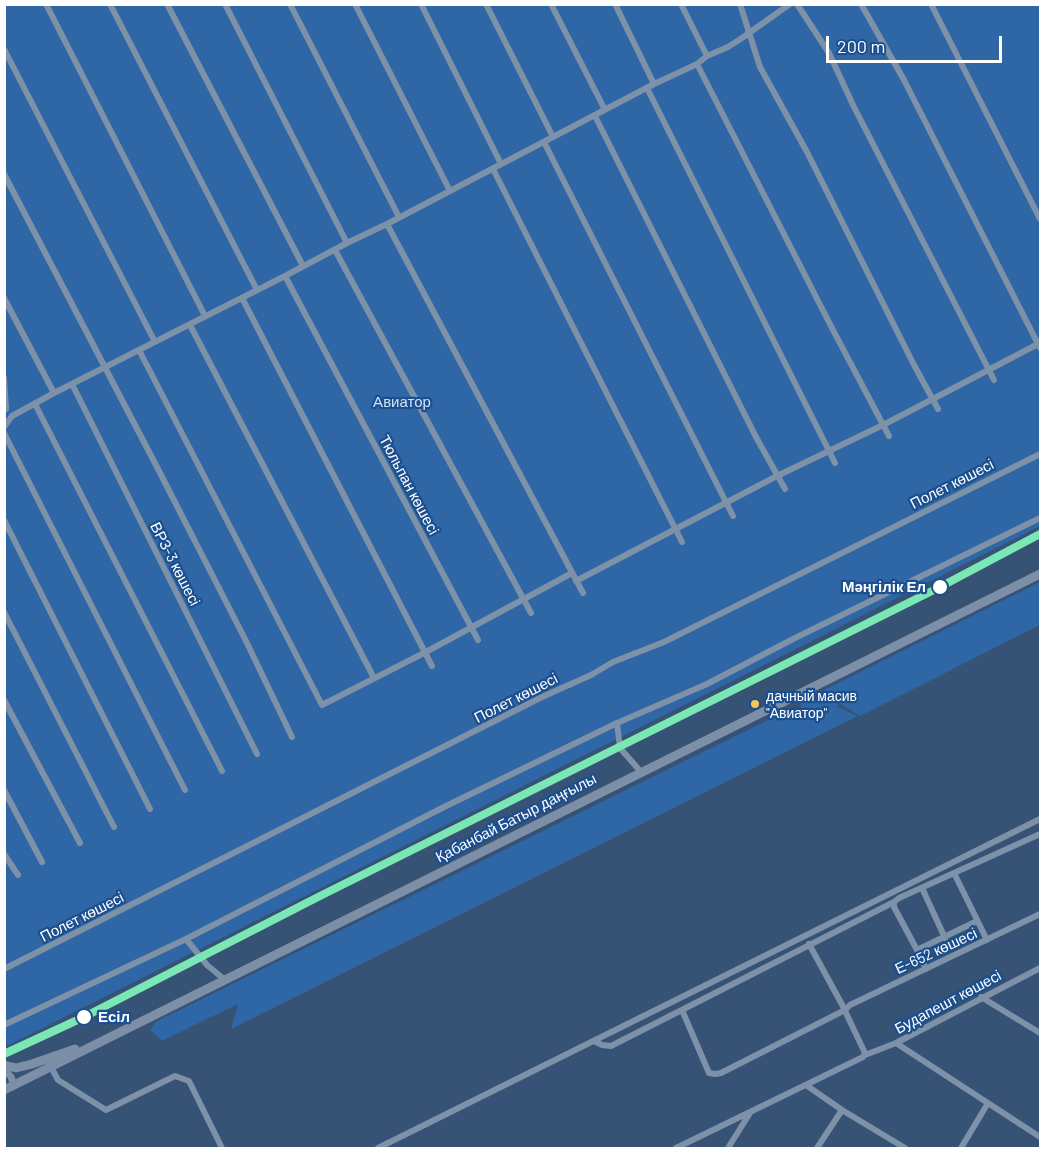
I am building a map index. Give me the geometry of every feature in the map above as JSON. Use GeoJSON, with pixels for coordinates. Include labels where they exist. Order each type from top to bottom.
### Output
{"type":"FeatureCollection","features":[{"type":"Feature","properties":{"kind":"main road","name":"Қабанбай Батыр даңғылы"},"geometry":{"type":"LineString","coordinates":[[7,1088],[1041,574]]}},
{"type":"Feature","properties":{"kind":"main road"},"geometry":{"type":"LineString","coordinates":[[4,1067],[16,1068],[32,1064],[117,1034]]}},
{"type":"Feature","properties":{"kind":"street"},"geometry":{"type":"LineString","coordinates":[[46,4],[205,316]]}},
{"type":"Feature","properties":{"kind":"street"},"geometry":{"type":"LineString","coordinates":[[110,4],[257,290]]}},
{"type":"Feature","properties":{"kind":"street"},"geometry":{"type":"LineString","coordinates":[[167,4],[303,266]]}},
{"type":"Feature","properties":{"kind":"street"},"geometry":{"type":"LineString","coordinates":[[225,4],[347,243]]}},
{"type":"Feature","properties":{"kind":"street"},"geometry":{"type":"LineString","coordinates":[[290,4],[399,217]]}},
{"type":"Feature","properties":{"kind":"street"},"geometry":{"type":"LineString","coordinates":[[355,4],[450,192]]}},
{"type":"Feature","properties":{"kind":"street"},"geometry":{"type":"LineString","coordinates":[[421,4],[501,164]]}},
{"type":"Feature","properties":{"kind":"street"},"geometry":{"type":"LineString","coordinates":[[486,4],[553,137]]}},
{"type":"Feature","properties":{"kind":"street"},"geometry":{"type":"LineString","coordinates":[[551,4],[605,110]]}},
{"type":"Feature","properties":{"kind":"street"},"geometry":{"type":"LineString","coordinates":[[615,4],[654,84]]}},
{"type":"Feature","properties":{"kind":"street"},"geometry":{"type":"LineString","coordinates":[[681,4],[707,56]]}},
{"type":"Feature","properties":{"kind":"street"},"geometry":{"type":"LineString","coordinates":[[740,4],[760,67],[807,152],[938,409]]}},
{"type":"Feature","properties":{"kind":"street"},"geometry":{"type":"LineString","coordinates":[[4,427],[12,416],[54,393],[697,64],[707,56],[728,47],[790,4]]}},
{"type":"Feature","properties":{"kind":"street"},"geometry":{"type":"LineString","coordinates":[[797,4],[829,53],[853,105],[994,380]]}},
{"type":"Feature","properties":{"kind":"street"},"geometry":{"type":"LineString","coordinates":[[576,580],[1040,345],[915,101],[861,4]]}},
{"type":"Feature","properties":{"kind":"street"},"geometry":{"type":"LineString","coordinates":[[931,4],[1041,219]]}},
{"type":"Feature","properties":{"kind":"street"},"geometry":{"type":"LineString","coordinates":[[4,50],[154,342]]}},
{"type":"Feature","properties":{"kind":"street"},"geometry":{"type":"LineString","coordinates":[[697,64],[889,436]]}},
{"type":"Feature","properties":{"kind":"street"},"geometry":{"type":"LineString","coordinates":[[647,88],[835,463]]}},
{"type":"Feature","properties":{"kind":"street"},"geometry":{"type":"LineString","coordinates":[[595,116],[785,489]]}},
{"type":"Feature","properties":{"kind":"street"},"geometry":{"type":"LineString","coordinates":[[544,142],[732,516]]}},
{"type":"Feature","properties":{"kind":"street"},"geometry":{"type":"LineString","coordinates":[[493,169],[682,542]]}},
{"type":"Feature","properties":{"kind":"street"},"geometry":{"type":"LineString","coordinates":[[4,174],[246,641],[292,737]]}},
{"type":"Feature","properties":{"kind":"street"},"geometry":{"type":"LineString","coordinates":[[387,224],[583,593]]}},
{"type":"Feature","properties":{"kind":"street"},"geometry":{"type":"LineString","coordinates":[[335,250],[531,613]]}},
{"type":"Feature","properties":{"kind":"street","name":"Тюльпан көшесі"},"geometry":{"type":"LineString","coordinates":[[285,276],[478,640]]}},
{"type":"Feature","properties":{"kind":"street"},"geometry":{"type":"LineString","coordinates":[[4,298],[54,393]]}},
{"type":"Feature","properties":{"kind":"street"},"geometry":{"type":"LineString","coordinates":[[242,298],[432,666]]}},
{"type":"Feature","properties":{"kind":"street"},"geometry":{"type":"LineString","coordinates":[[190,325],[374,678]]}},
{"type":"Feature","properties":{"kind":"street"},"geometry":{"type":"LineString","coordinates":[[139,350],[322,705],[572,573]]}},
{"type":"Feature","properties":{"kind":"street"},"geometry":{"type":"LineString","coordinates":[[4,378],[5,409],[12,416]]}},
{"type":"Feature","properties":{"kind":"street","name":"ВРЗ-3 көшесі"},"geometry":{"type":"LineString","coordinates":[[72,384],[257,754]]}},
{"type":"Feature","properties":{"kind":"street"},"geometry":{"type":"LineString","coordinates":[[35,405],[222,771]]}},
{"type":"Feature","properties":{"kind":"street"},"geometry":{"type":"LineString","coordinates":[[4,433],[185,790]]}},
{"type":"Feature","properties":{"kind":"street","name":"Полет көшесі"},"geometry":{"type":"LineString","coordinates":[[4,969],[542,697],[591,675],[613,662],[664,642],[1041,454]]}},
{"type":"Feature","properties":{"kind":"street"},"geometry":{"type":"LineString","coordinates":[[4,1025],[186,939],[444,807],[617,723],[707,684],[793,639],[1041,518]]}},
{"type":"Feature","properties":{"kind":"street"},"geometry":{"type":"LineString","coordinates":[[4,520],[150,809]]}},
{"type":"Feature","properties":{"kind":"street"},"geometry":{"type":"LineString","coordinates":[[4,612],[114,827]]}},
{"type":"Feature","properties":{"kind":"street"},"geometry":{"type":"LineString","coordinates":[[4,700],[80,843]]}},
{"type":"Feature","properties":{"kind":"street"},"geometry":{"type":"LineString","coordinates":[[617,723],[620,748],[641,772]]}},
{"type":"Feature","properties":{"kind":"street"},"geometry":{"type":"LineString","coordinates":[[4,790],[42,862]]}},
{"type":"Feature","properties":{"kind":"street"},"geometry":{"type":"LineString","coordinates":[[378,1149],[1041,819]]}},
{"type":"Feature","properties":{"kind":"street"},"geometry":{"type":"LineString","coordinates":[[594,1041],[602,1046],[610,1046],[899,898],[1040,836]]}},
{"type":"Feature","properties":{"kind":"street"},"geometry":{"type":"LineString","coordinates":[[4,854],[18,875]]}},
{"type":"Feature","properties":{"kind":"street"},"geometry":{"type":"LineString","coordinates":[[954,873],[987,940]]}},
{"type":"Feature","properties":{"kind":"street"},"geometry":{"type":"LineString","coordinates":[[922,888],[945,938]]}},
{"type":"Feature","properties":{"kind":"street"},"geometry":{"type":"LineString","coordinates":[[894,902],[894,907],[926,969]]}},
{"type":"Feature","properties":{"kind":"street","name":"Е-652 көшесі"},"geometry":{"type":"LineString","coordinates":[[682,1010],[709,1072],[721,1073],[845,1011],[850,1005],[1041,914]]}},
{"type":"Feature","properties":{"kind":"street"},"geometry":{"type":"LineString","coordinates":[[917,950],[977,921]]}},
{"type":"Feature","properties":{"kind":"street"},"geometry":{"type":"LineString","coordinates":[[186,939],[207,965],[225,980]]}},
{"type":"Feature","properties":{"kind":"street"},"geometry":{"type":"LineString","coordinates":[[809,944],[845,1011],[865,1055]]}},
{"type":"Feature","properties":{"kind":"street","name":"Будапешт көшесі"},"geometry":{"type":"LineString","coordinates":[[676,1149],[859,1060],[865,1055],[896,1043],[981,997],[1041,968]]}},
{"type":"Feature","properties":{"kind":"street"},"geometry":{"type":"LineString","coordinates":[[981,997],[1041,1034]]}},
{"type":"Feature","properties":{"kind":"street"},"geometry":{"type":"LineString","coordinates":[[896,1043],[1041,1137]]}},
{"type":"Feature","properties":{"kind":"street"},"geometry":{"type":"LineString","coordinates":[[4,1067],[11,1077],[7,1088]]}},
{"type":"Feature","properties":{"kind":"street"},"geometry":{"type":"LineString","coordinates":[[51,1067],[58,1080],[106,1110],[175,1077],[189,1081],[222,1149]]}},
{"type":"Feature","properties":{"kind":"street"},"geometry":{"type":"LineString","coordinates":[[806,1085],[905,1149]]}},
{"type":"Feature","properties":{"kind":"street"},"geometry":{"type":"LineString","coordinates":[[961,1149],[987,1103]]}},
{"type":"Feature","properties":{"kind":"street"},"geometry":{"type":"LineString","coordinates":[[817,1149],[842,1110]]}},
{"type":"Feature","properties":{"kind":"street"},"geometry":{"type":"LineString","coordinates":[[728,1149],[751,1113]]}},
{"type":"Feature","properties":{"kind":"green space","name":"Авиатор"},"geometry":{"type":"Polygon","coordinates":[[[4,5],[1040,5],[1040,526],[9,1045],[5,1044],[4,5]]]}},
{"type":"Feature","properties":{"kind":"green space"},"geometry":{"type":"Polygon","coordinates":[[[1040,582],[1040,625],[860,716],[840,704],[824,690],[1040,582]]]}},
{"type":"Feature","properties":{"kind":"green space"},"geometry":{"type":"Polygon","coordinates":[[[821,691],[839,705],[837,707],[858,716],[231,1029],[238,1004],[162,1041],[150,1030],[157,1021],[774,717],[777,721],[801,710],[801,703],[821,691]]]}},
{"type":"Feature","properties":{"kind":"transit line"},"geometry":{"type":"LineString","coordinates":[[4,1054],[84,1017],[320,896],[940,587],[1040,534]]}},
{"type":"Feature","properties":{"kind":"place","name":"Мәңгілік Ел"},"geometry":{"type":"Point","coordinates":[940,587]}},
{"type":"Feature","properties":{"kind":"place","name":"дачный масив \"Авиатор\""},"geometry":{"type":"Point","coordinates":[755,704]}},
{"type":"Feature","properties":{"kind":"place","name":"Есіл"},"geometry":{"type":"Point","coordinates":[84,1017]}}]}
